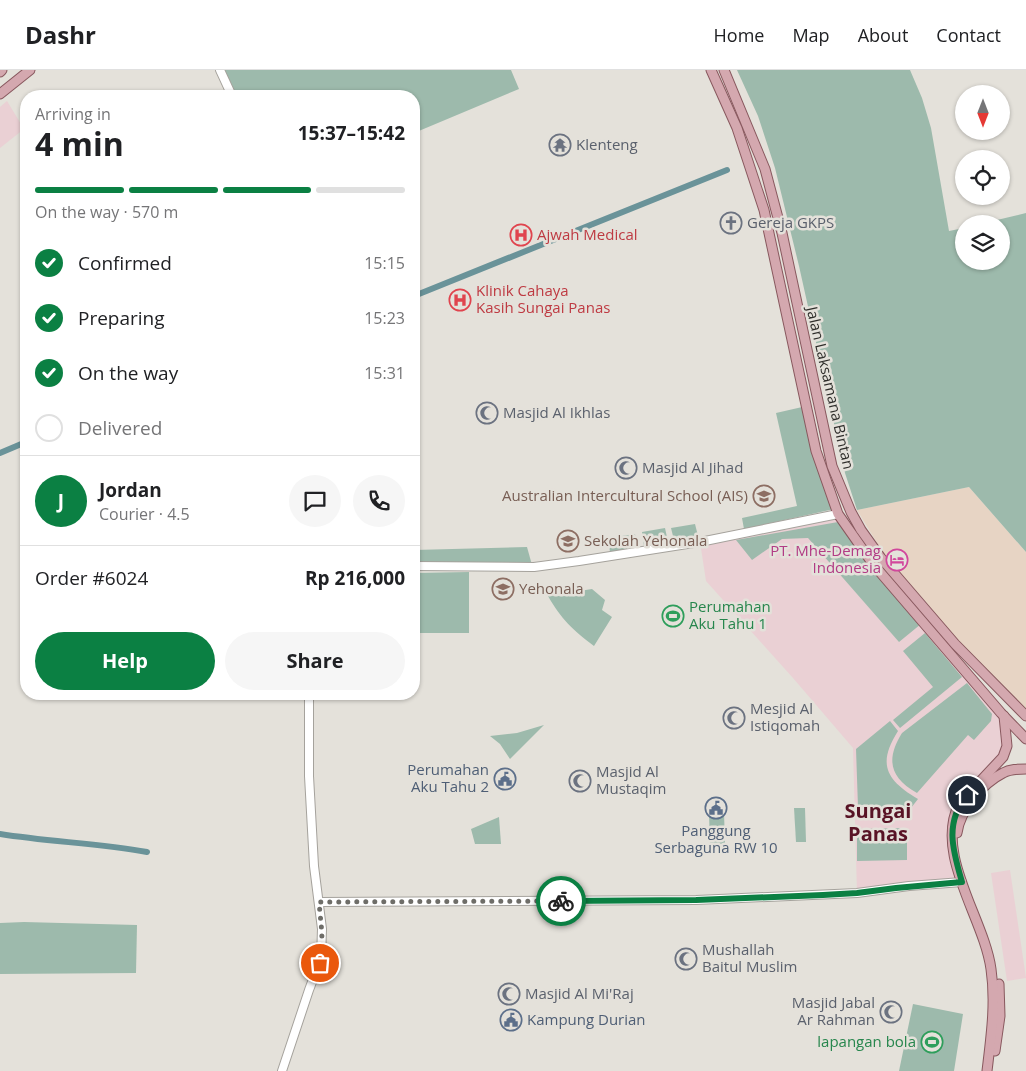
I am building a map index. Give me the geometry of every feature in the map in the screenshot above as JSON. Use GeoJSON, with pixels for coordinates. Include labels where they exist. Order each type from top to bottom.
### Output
{"type":"FeatureCollection","features":[{"type":"Feature","properties":{"kind":"main road"},"geometry":{"type":"LineString","coordinates":[[0,94],[30,70]]}},
{"type":"Feature","properties":{"kind":"main road","name":"Jalan Laksamana Bintan"},"geometry":{"type":"LineString","coordinates":[[711,70],[737,128],[756,183],[769,230],[816,451],[838,514],[872,564],[1026,739]]}},
{"type":"Feature","properties":{"kind":"main road","name":"Jalan Laksamana Bintan"},"geometry":{"type":"LineString","coordinates":[[724,70],[748,124],[765,169],[782,233],[832,466],[851,512],[861,530],[887,565],[955,644],[1026,716]]}},
{"type":"Feature","properties":{"kind":"main road"},"geometry":{"type":"LineString","coordinates":[[737,128],[748,124]]}},
{"type":"Feature","properties":{"kind":"main road"},"geometry":{"type":"LineString","coordinates":[[987,1071],[994,993],[991,966],[981,931],[962,882],[952,834],[956,812],[967,795],[1003,757],[1007,746],[1004,716]]}},
{"type":"Feature","properties":{"kind":"main road"},"geometry":{"type":"LineString","coordinates":[[992,1071],[1000,1016],[999,985],[992,949],[963,869],[958,848],[957,831],[966,808],[983,789],[1009,770],[1026,769]]}},
{"type":"Feature","properties":{"kind":"street"},"geometry":{"type":"LineString","coordinates":[[220,70],[229,90]]}},
{"type":"Feature","properties":{"kind":"street"},"geometry":{"type":"LineString","coordinates":[[420,566],[534,567],[700,542],[838,514]]}},
{"type":"Feature","properties":{"kind":"street"},"geometry":{"type":"LineString","coordinates":[[282,1071],[320,963],[322,934],[314,866],[309,776],[309,700]]}},
{"type":"Feature","properties":{"kind":"street"},"geometry":{"type":"LineString","coordinates":[[319,902],[696,900],[857,893],[962,882]]}},
{"type":"Feature","properties":{"kind":"shaded area"},"geometry":{"type":"Polygon","coordinates":[[[7,101],[20,122],[20,132],[0,148],[0,107],[7,101]]]}},
{"type":"Feature","properties":{"kind":"shaded area"},"geometry":{"type":"Polygon","coordinates":[[[969,487],[1026,552],[1026,720],[885,556],[857,510],[969,487]]]}},
{"type":"Feature","properties":{"kind":"shaded area"},"geometry":{"type":"Polygon","coordinates":[[[838,514],[855,540],[1004,716],[1007,746],[953,825],[962,882],[857,893],[853,748],[706,581],[700,542],[838,514]]]}},
{"type":"Feature","properties":{"kind":"shaded area"},"geometry":{"type":"Polygon","coordinates":[[[1010,870],[1026,978],[1007,981],[991,873],[1010,870]]]}},
{"type":"Feature","properties":{"kind":"green space"},"geometry":{"type":"Polygon","coordinates":[[[219,70],[511,70],[519,89],[420,130],[420,90],[227,90],[219,70]]]}},
{"type":"Feature","properties":{"kind":"green space"},"geometry":{"type":"Polygon","coordinates":[[[737,70],[910,70],[922,98],[931,128],[949,231],[955,230],[955,270],[1010,270],[1010,217],[1026,213],[1026,552],[969,487],[857,510],[845,473],[775,168],[758,116],[737,70]]]}},
{"type":"Feature","properties":{"kind":"green space"},"geometry":{"type":"Polygon","coordinates":[[[811,405],[834,509],[744,529],[742,518],[797,506],[776,413],[811,405]]]}},
{"type":"Feature","properties":{"kind":"green space"},"geometry":{"type":"Polygon","coordinates":[[[838,522],[921,624],[899,642],[808,538],[782,539],[752,560],[736,540],[838,522]]]}},
{"type":"Feature","properties":{"kind":"green space"},"geometry":{"type":"Polygon","coordinates":[[[695,524],[698,536],[674,540],[671,528],[695,524]]]}},
{"type":"Feature","properties":{"kind":"green space"},"geometry":{"type":"Polygon","coordinates":[[[665,528],[668,542],[644,546],[642,532],[665,528]]]}},
{"type":"Feature","properties":{"kind":"green space"},"geometry":{"type":"Polygon","coordinates":[[[635,534],[637,547],[610,552],[608,538],[635,534]]]}},
{"type":"Feature","properties":{"kind":"green space"},"geometry":{"type":"Polygon","coordinates":[[[527,547],[532,565],[420,566],[420,550],[527,547]]]}},
{"type":"Feature","properties":{"kind":"green space"},"geometry":{"type":"Polygon","coordinates":[[[469,572],[469,633],[420,633],[420,573],[469,572]]]}},
{"type":"Feature","properties":{"kind":"green space"},"geometry":{"type":"Polygon","coordinates":[[[592,589],[605,600],[602,610],[612,617],[594,646],[568,624],[548,596],[592,589]]]}},
{"type":"Feature","properties":{"kind":"green space"},"geometry":{"type":"Polygon","coordinates":[[[925,633],[962,677],[900,728],[893,720],[933,687],[903,651],[925,633]]]}},
{"type":"Feature","properties":{"kind":"green space"},"geometry":{"type":"Polygon","coordinates":[[[967,683],[992,714],[991,721],[974,740],[968,735],[917,793],[901,781],[893,767],[892,759],[897,742],[902,733],[967,683]]]}},
{"type":"Feature","properties":{"kind":"green space"},"geometry":{"type":"Polygon","coordinates":[[[890,721],[898,731],[888,753],[888,770],[898,785],[918,799],[911,808],[858,807],[856,749],[890,721]]]}},
{"type":"Feature","properties":{"kind":"green space"},"geometry":{"type":"Polygon","coordinates":[[[544,725],[510,759],[500,744],[490,736],[517,733],[544,725]]]}},
{"type":"Feature","properties":{"kind":"green space"},"geometry":{"type":"Polygon","coordinates":[[[794,808],[805,808],[806,842],[796,842],[794,808]]]}},
{"type":"Feature","properties":{"kind":"green space"},"geometry":{"type":"Polygon","coordinates":[[[724,813],[725,844],[710,845],[709,814],[724,813]]]}},
{"type":"Feature","properties":{"kind":"green space"},"geometry":{"type":"Polygon","coordinates":[[[499,817],[501,844],[475,844],[471,829],[499,817]]]}},
{"type":"Feature","properties":{"kind":"green space"},"geometry":{"type":"Polygon","coordinates":[[[907,828],[907,860],[857,861],[857,829],[907,828]]]}},
{"type":"Feature","properties":{"kind":"green space"},"geometry":{"type":"Polygon","coordinates":[[[0,923],[137,925],[136,973],[0,974],[0,923]]]}},
{"type":"Feature","properties":{"kind":"green space","name":"lapangan bola"},"geometry":{"type":"Polygon","coordinates":[[[913,1004],[963,1014],[954,1071],[899,1071],[913,1004]]]}},
{"type":"Feature","properties":{"kind":"waterway"},"geometry":{"type":"LineString","coordinates":[[420,294],[727,170]]}},
{"type":"Feature","properties":{"kind":"waterway"},"geometry":{"type":"LineString","coordinates":[[0,453],[20,445]]}},
{"type":"Feature","properties":{"kind":"waterway"},"geometry":{"type":"LineString","coordinates":[[0,834],[147,852]]}},
{"type":"Feature","properties":{"kind":"way so far"},"geometry":{"type":"LineString","coordinates":[[320,963],[322,934],[319,902],[561,901]]}},
{"type":"Feature","properties":{"kind":"place","name":"Klenteng"},"geometry":{"type":"Point","coordinates":[560,145]}},
{"type":"Feature","properties":{"kind":"place","name":"Gereja GKPS"},"geometry":{"type":"Point","coordinates":[731,223]}},
{"type":"Feature","properties":{"kind":"place","name":"Ajwah Medical"},"geometry":{"type":"Point","coordinates":[521,235]}},
{"type":"Feature","properties":{"kind":"place","name":"Klinik Cahaya Kasih Sungai Panas"},"geometry":{"type":"Point","coordinates":[460,300]}},
{"type":"Feature","properties":{"kind":"place","name":"Masjid Al Ikhlas"},"geometry":{"type":"Point","coordinates":[487,413]}},
{"type":"Feature","properties":{"kind":"place","name":"Masjid Al Jihad"},"geometry":{"type":"Point","coordinates":[626,468]}},
{"type":"Feature","properties":{"kind":"place","name":"Australian Intercultural School (AIS)"},"geometry":{"type":"Point","coordinates":[764,496]}},
{"type":"Feature","properties":{"kind":"place","name":"Sekolah Yehonala"},"geometry":{"type":"Point","coordinates":[568,541]}},
{"type":"Feature","properties":{"kind":"place","name":"PT. Mhe-Demag Indonesia"},"geometry":{"type":"Point","coordinates":[897,560]}},
{"type":"Feature","properties":{"kind":"place","name":"Yehonala"},"geometry":{"type":"Point","coordinates":[503,589]}},
{"type":"Feature","properties":{"kind":"place","name":"Perumahan Aku Tahu 1"},"geometry":{"type":"Point","coordinates":[673,616]}},
{"type":"Feature","properties":{"kind":"place","name":"Mesjid Al Istiqomah"},"geometry":{"type":"Point","coordinates":[734,718]}},
{"type":"Feature","properties":{"kind":"place","name":"Perumahan Aku Tahu 2"},"geometry":{"type":"Point","coordinates":[505,779]}},
{"type":"Feature","properties":{"kind":"place","name":"Masjid Al Mustaqim"},"geometry":{"type":"Point","coordinates":[580,781]}},
{"type":"Feature","properties":{"kind":"place","name":"Panggung Serbaguna RW 10"},"geometry":{"type":"Point","coordinates":[716,808]}},
{"type":"Feature","properties":{"kind":"place","name":"Mushallah Baitul Muslim"},"geometry":{"type":"Point","coordinates":[686,959]}},
{"type":"Feature","properties":{"kind":"place","name":"Masjid Al Mi'Raj"},"geometry":{"type":"Point","coordinates":[509,994]}},
{"type":"Feature","properties":{"kind":"place","name":"Masjid Jabal Ar Rahman"},"geometry":{"type":"Point","coordinates":[891,1012]}},
{"type":"Feature","properties":{"kind":"place","name":"Kampung Durian"},"geometry":{"type":"Point","coordinates":[511,1020]}},
{"type":"Feature","properties":{"kind":"place","name":"lapangan bola"},"geometry":{"type":"Point","coordinates":[932,1042]}},
{"type":"Feature","properties":{"kind":"district","name":"Sungai Panas"},"geometry":{"type":"Point","coordinates":[878,822]}},
{"type":"Feature","properties":{"kind":"route"},"geometry":{"type":"LineString","coordinates":[[561,901],[654,901],[823,895],[962,882],[954,854],[952,834],[959,804],[967,795]]}}]}
